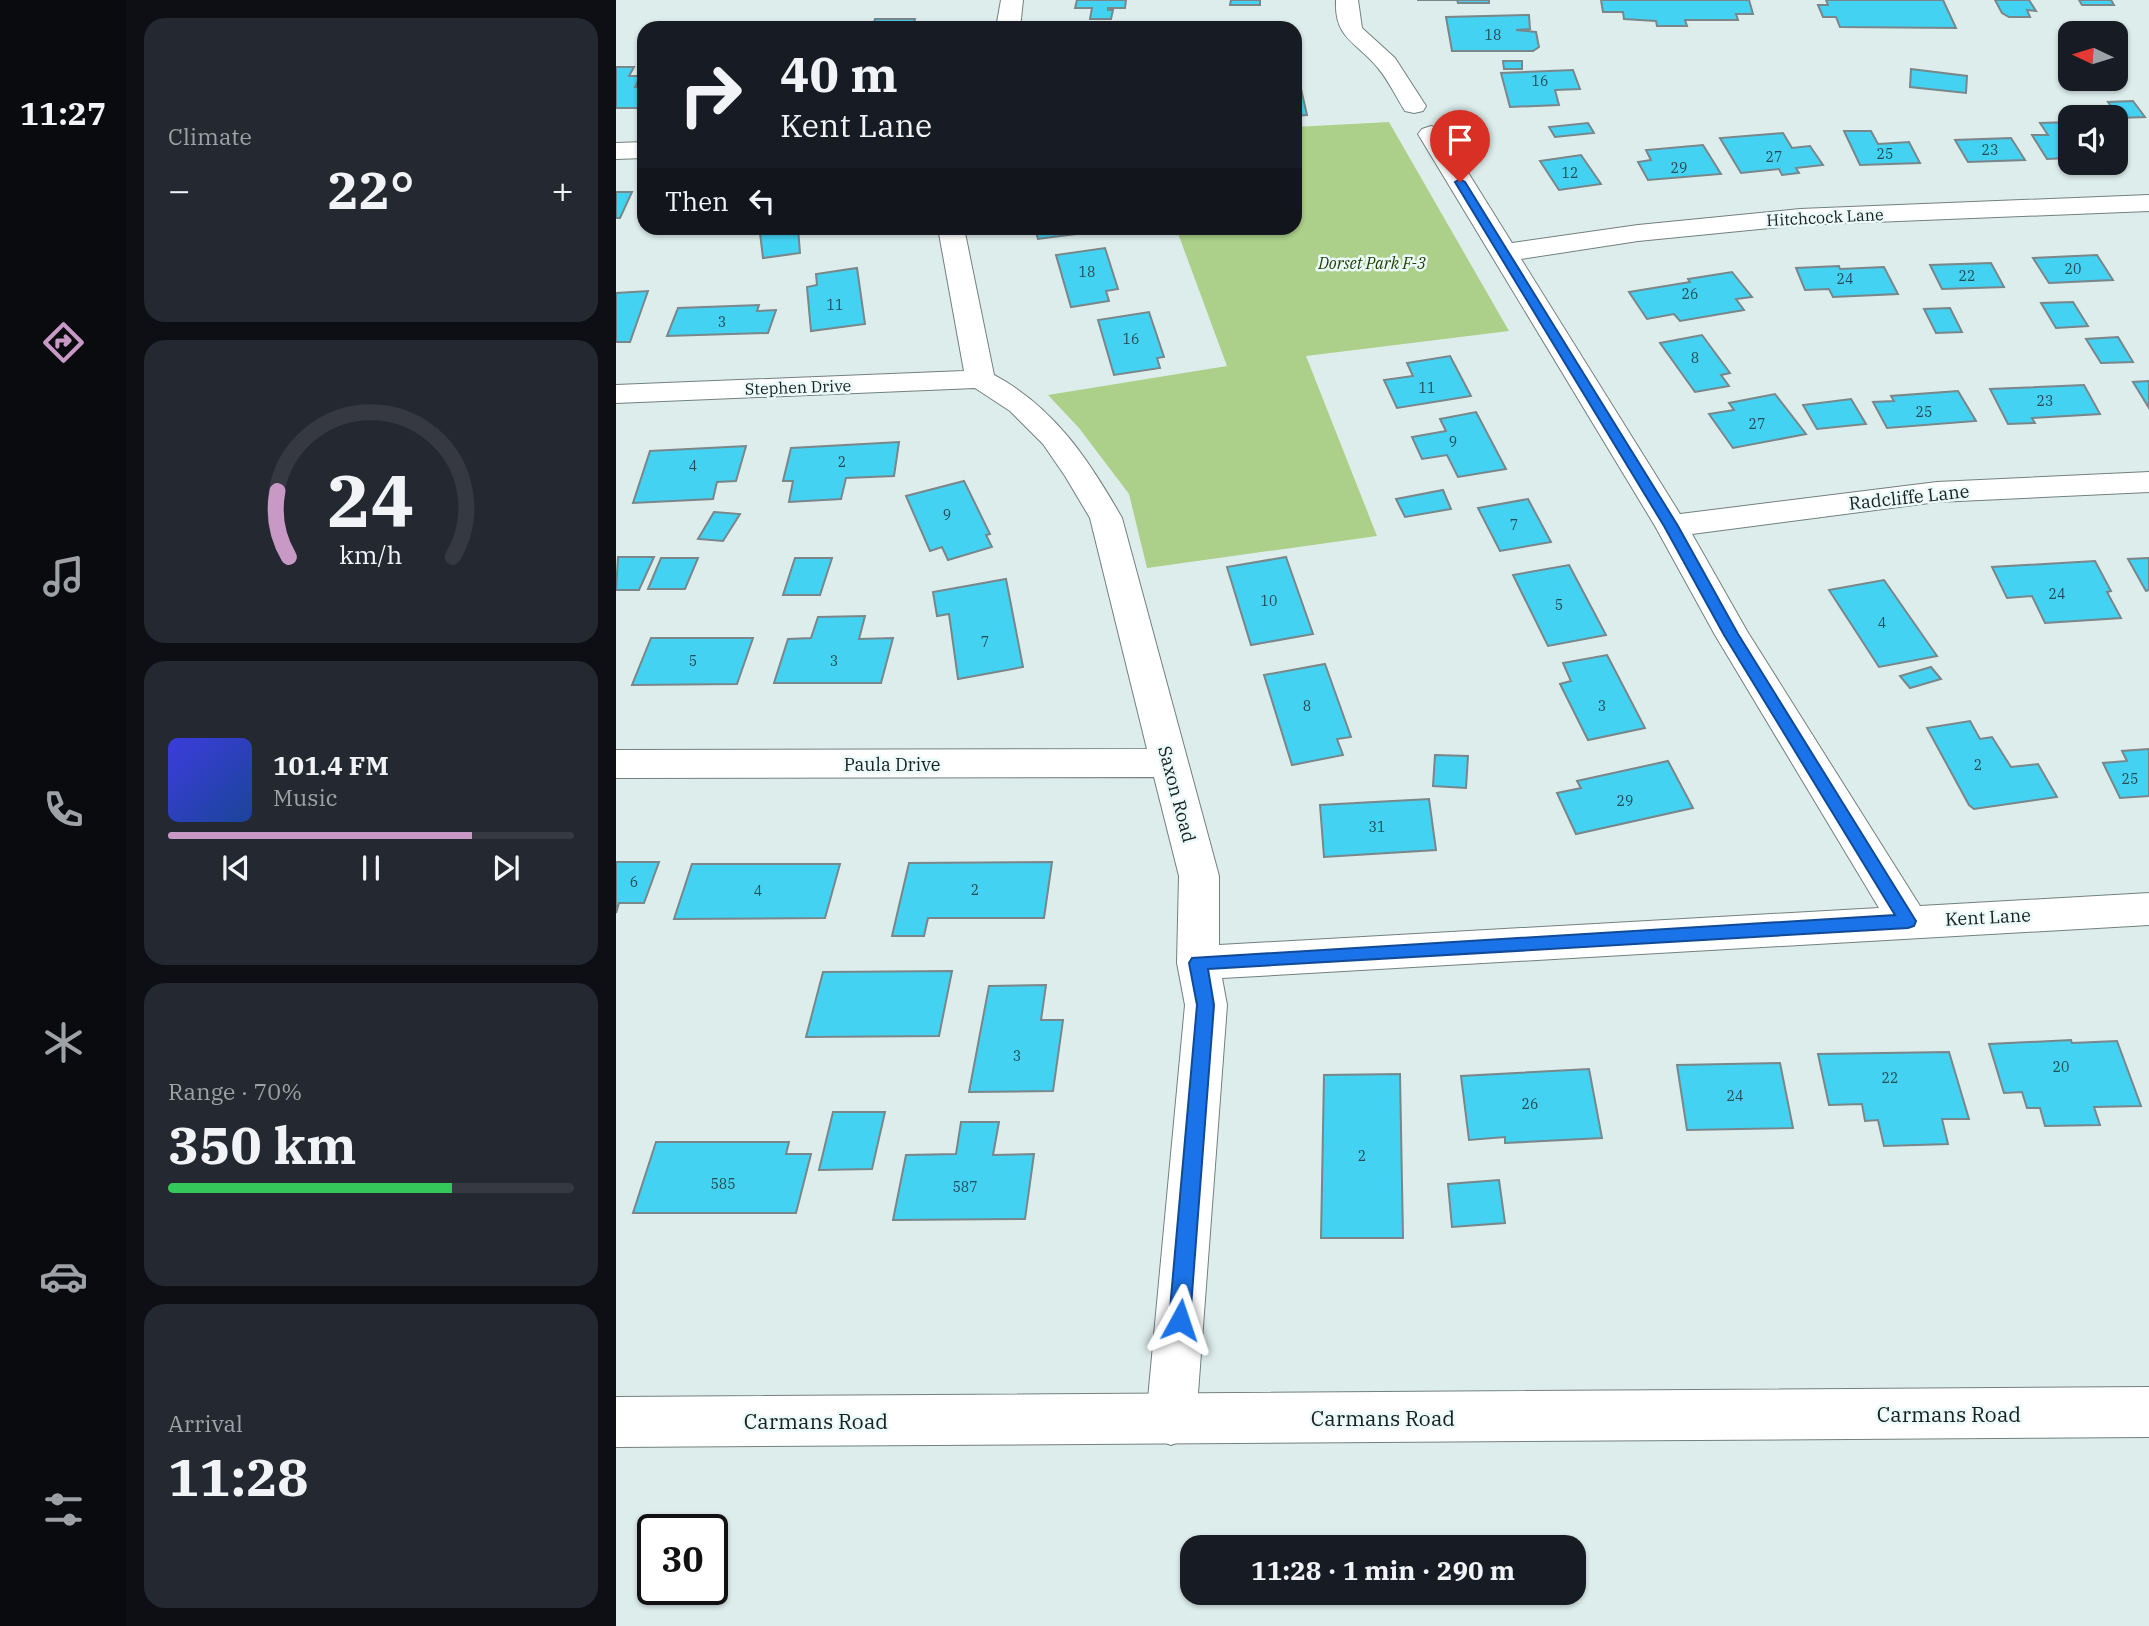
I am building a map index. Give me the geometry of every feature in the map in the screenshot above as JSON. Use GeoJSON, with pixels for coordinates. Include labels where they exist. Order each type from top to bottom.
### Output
{"type":"FeatureCollection","features":[{"type":"Feature","properties":{"kind":"street"},"geometry":{"type":"LineString","coordinates":[[1008,21],[1012,0]]}},
{"type":"Feature","properties":{"kind":"street"},"geometry":{"type":"LineString","coordinates":[[1347,0],[1346,12],[1353,35],[1382,58],[1414,106]]}},
{"type":"Feature","properties":{"kind":"street"},"geometry":{"type":"LineString","coordinates":[[1438,146],[1671,526],[1732,635],[1908,921]]}},
{"type":"Feature","properties":{"kind":"street"},"geometry":{"type":"LineString","coordinates":[[616,151],[637,150]]}},
{"type":"Feature","properties":{"kind":"street","name":"Hitchcock Lane"},"geometry":{"type":"LineString","coordinates":[[1503,253],[1638,233],[1800,217],[2149,203]]}},
{"type":"Feature","properties":{"kind":"street"},"geometry":{"type":"LineString","coordinates":[[952,235],[980,379]]}},
{"type":"Feature","properties":{"kind":"street","name":"Stephen Drive"},"geometry":{"type":"LineString","coordinates":[[616,394],[980,379]]}},
{"type":"Feature","properties":{"kind":"street","name":"Saxon Road"},"geometry":{"type":"LineString","coordinates":[[980,379],[1007,391],[1032,412],[1079,468],[1106,518],[1199,876],[1198,963],[1206,1005],[1171,1420]]}},
{"type":"Feature","properties":{"kind":"street","name":"Radcliffe Lane"},"geometry":{"type":"LineString","coordinates":[[1671,526],[1937,492],[2149,482]]}},
{"type":"Feature","properties":{"kind":"street","name":"Paula Drive"},"geometry":{"type":"LineString","coordinates":[[616,764],[1168,763]]}},
{"type":"Feature","properties":{"kind":"street","name":"Kent Lane"},"geometry":{"type":"LineString","coordinates":[[1198,963],[2149,909]]}},
{"type":"Feature","properties":{"kind":"street","name":"Carmans Road"},"geometry":{"type":"LineString","coordinates":[[616,1422],[2149,1412]]}},
{"type":"Feature","properties":{"kind":"green space","name":"Dorset Park F-3"},"geometry":{"type":"Polygon","coordinates":[[[1389,122],[1509,331],[1306,356],[1377,536],[1147,568],[1129,494],[1079,428],[1048,395],[1227,366],[1179,235],[1302,235],[1302,127],[1389,122]]]}},
{"type":"Feature","properties":{"kind":"building"},"geometry":{"type":"Polygon","coordinates":[[[1077,0],[1126,0],[1125,8],[1108,8],[1113,10],[1111,19],[1090,19],[1092,8],[1075,8],[1077,0]]]}},
{"type":"Feature","properties":{"kind":"building"},"geometry":{"type":"Polygon","coordinates":[[[1231,0],[1260,0],[1260,5],[1230,5],[1231,0]]]}},
{"type":"Feature","properties":{"kind":"building"},"geometry":{"type":"Polygon","coordinates":[[[1457,0],[1489,0],[1489,3],[1458,3],[1457,0]]]}},
{"type":"Feature","properties":{"kind":"building"},"geometry":{"type":"Polygon","coordinates":[[[1601,0],[1749,0],[1753,14],[1736,14],[1738,20],[1685,20],[1687,26],[1657,26],[1656,21],[1624,19],[1623,12],[1603,12],[1601,0]]]}},
{"type":"Feature","properties":{"kind":"building"},"geometry":{"type":"Polygon","coordinates":[[[1826,0],[1943,0],[1956,28],[1840,27],[1836,17],[1823,17],[1818,5],[1828,5],[1826,0]]]}},
{"type":"Feature","properties":{"kind":"building"},"geometry":{"type":"Polygon","coordinates":[[[1995,0],[2029,0],[2036,11],[2027,10],[2030,17],[2009,17],[2002,13],[1995,0]]]}},
{"type":"Feature","properties":{"kind":"building"},"geometry":{"type":"Polygon","coordinates":[[[2079,0],[2111,0],[2114,5],[2082,5],[2079,0]]]}},
{"type":"Feature","properties":{"kind":"building"},"geometry":{"type":"Polygon","coordinates":[[[1529,15],[1530,29],[1516,30],[1536,32],[1539,47],[1533,51],[1452,51],[1446,17],[1529,15]]]}},
{"type":"Feature","properties":{"kind":"building"},"geometry":{"type":"Polygon","coordinates":[[[875,19],[915,19],[914,21],[874,21],[875,19]]]}},
{"type":"Feature","properties":{"kind":"building"},"geometry":{"type":"Polygon","coordinates":[[[1503,61],[1522,61],[1522,69],[1504,69],[1503,61]]]}},
{"type":"Feature","properties":{"kind":"building"},"geometry":{"type":"Polygon","coordinates":[[[616,67],[634,67],[629,76],[637,76],[637,108],[616,108],[616,67]]]}},
{"type":"Feature","properties":{"kind":"building"},"geometry":{"type":"Polygon","coordinates":[[[1911,69],[1967,76],[1966,93],[1910,87],[1911,69]]]}},
{"type":"Feature","properties":{"kind":"building"},"geometry":{"type":"Polygon","coordinates":[[[1573,70],[1580,89],[1555,90],[1559,105],[1510,107],[1501,73],[1573,70]]]}},
{"type":"Feature","properties":{"kind":"building"},"geometry":{"type":"Polygon","coordinates":[[[1302,93],[1307,115],[1302,115],[1302,93]]]}},
{"type":"Feature","properties":{"kind":"building"},"geometry":{"type":"Polygon","coordinates":[[[2133,101],[2145,117],[2128,118],[2128,105],[2110,105],[2108,102],[2133,101]]]}},
{"type":"Feature","properties":{"kind":"building"},"geometry":{"type":"Polygon","coordinates":[[[2058,122],[2058,159],[2047,159],[2032,135],[2048,135],[2040,123],[2058,122]]]}},
{"type":"Feature","properties":{"kind":"building"},"geometry":{"type":"Polygon","coordinates":[[[1588,123],[1594,133],[1555,137],[1549,127],[1588,123]]]}},
{"type":"Feature","properties":{"kind":"building"},"geometry":{"type":"Polygon","coordinates":[[[1844,131],[1871,131],[1878,144],[1909,142],[1920,163],[1860,165],[1844,131]]]}},
{"type":"Feature","properties":{"kind":"building"},"geometry":{"type":"Polygon","coordinates":[[[1783,133],[1792,148],[1810,146],[1823,165],[1796,168],[1799,173],[1782,175],[1779,169],[1741,173],[1720,138],[1783,133]]]}},
{"type":"Feature","properties":{"kind":"building"},"geometry":{"type":"Polygon","coordinates":[[[2011,138],[2025,160],[1968,162],[1955,140],[2011,138]]]}},
{"type":"Feature","properties":{"kind":"building"},"geometry":{"type":"Polygon","coordinates":[[[1703,145],[1721,174],[1648,180],[1638,162],[1651,160],[1646,150],[1703,145]]]}},
{"type":"Feature","properties":{"kind":"building"},"geometry":{"type":"Polygon","coordinates":[[[1581,155],[1601,184],[1559,190],[1540,161],[1581,155]]]}},
{"type":"Feature","properties":{"kind":"building"},"geometry":{"type":"Polygon","coordinates":[[[616,192],[632,192],[620,218],[616,218],[616,192]]]}},
{"type":"Feature","properties":{"kind":"building"},"geometry":{"type":"Polygon","coordinates":[[[760,235],[799,235],[800,253],[763,258],[760,235]]]}},
{"type":"Feature","properties":{"kind":"building"},"geometry":{"type":"Polygon","coordinates":[[[1037,235],[1069,235],[1038,239],[1037,235]]]}},
{"type":"Feature","properties":{"kind":"building"},"geometry":{"type":"Polygon","coordinates":[[[1105,248],[1118,289],[1106,291],[1109,301],[1071,307],[1056,255],[1105,248]]]}},
{"type":"Feature","properties":{"kind":"building"},"geometry":{"type":"Polygon","coordinates":[[[2097,255],[2113,280],[2049,283],[2033,258],[2097,255]]]}},
{"type":"Feature","properties":{"kind":"building"},"geometry":{"type":"Polygon","coordinates":[[[1991,263],[2004,287],[1942,289],[1930,265],[1991,263]]]}},
{"type":"Feature","properties":{"kind":"building"},"geometry":{"type":"Polygon","coordinates":[[[1839,266],[1840,269],[1884,267],[1898,294],[1833,297],[1829,289],[1805,290],[1796,268],[1839,266]]]}},
{"type":"Feature","properties":{"kind":"building"},"geometry":{"type":"Polygon","coordinates":[[[857,268],[865,324],[811,331],[807,287],[817,285],[816,274],[857,268]]]}},
{"type":"Feature","properties":{"kind":"building"},"geometry":{"type":"Polygon","coordinates":[[[1732,272],[1752,297],[1736,299],[1744,310],[1680,321],[1674,314],[1647,319],[1629,292],[1690,282],[1688,279],[1732,272]]]}},
{"type":"Feature","properties":{"kind":"building"},"geometry":{"type":"Polygon","coordinates":[[[648,291],[630,342],[616,342],[616,293],[648,291]]]}},
{"type":"Feature","properties":{"kind":"building"},"geometry":{"type":"Polygon","coordinates":[[[2073,302],[2088,326],[2056,328],[2041,303],[2073,302]]]}},
{"type":"Feature","properties":{"kind":"building"},"geometry":{"type":"Polygon","coordinates":[[[759,305],[757,311],[776,310],[768,333],[667,336],[678,308],[759,305]]]}},
{"type":"Feature","properties":{"kind":"building"},"geometry":{"type":"Polygon","coordinates":[[[1950,308],[1962,332],[1936,333],[1924,309],[1950,308]]]}},
{"type":"Feature","properties":{"kind":"building"},"geometry":{"type":"Polygon","coordinates":[[[1149,312],[1164,357],[1157,358],[1160,368],[1114,375],[1098,320],[1149,312]]]}},
{"type":"Feature","properties":{"kind":"building"},"geometry":{"type":"Polygon","coordinates":[[[1702,335],[1730,373],[1721,375],[1729,386],[1695,392],[1660,343],[1702,335]]]}},
{"type":"Feature","properties":{"kind":"building"},"geometry":{"type":"Polygon","coordinates":[[[2118,337],[2133,362],[2101,363],[2086,339],[2118,337]]]}},
{"type":"Feature","properties":{"kind":"building"},"geometry":{"type":"Polygon","coordinates":[[[1450,356],[1471,396],[1397,408],[1384,380],[1413,376],[1407,363],[1450,356]]]}},
{"type":"Feature","properties":{"kind":"building"},"geometry":{"type":"Polygon","coordinates":[[[2149,381],[2149,408],[2133,382],[2149,381]]]}},
{"type":"Feature","properties":{"kind":"building"},"geometry":{"type":"Polygon","coordinates":[[[2084,385],[2100,414],[2032,418],[2035,423],[2008,424],[1990,389],[2084,385]]]}},
{"type":"Feature","properties":{"kind":"building"},"geometry":{"type":"Polygon","coordinates":[[[1958,391],[1976,421],[1887,428],[1873,402],[1894,401],[1891,396],[1958,391]]]}},
{"type":"Feature","properties":{"kind":"building"},"geometry":{"type":"Polygon","coordinates":[[[1775,394],[1806,434],[1733,448],[1709,414],[1734,410],[1729,403],[1775,394]]]}},
{"type":"Feature","properties":{"kind":"building"},"geometry":{"type":"Polygon","coordinates":[[[1851,399],[1866,424],[1817,429],[1803,405],[1851,399]]]}},
{"type":"Feature","properties":{"kind":"building"},"geometry":{"type":"Polygon","coordinates":[[[1476,412],[1506,469],[1458,477],[1447,455],[1422,459],[1412,437],[1446,431],[1440,419],[1476,412]]]}},
{"type":"Feature","properties":{"kind":"building"},"geometry":{"type":"Polygon","coordinates":[[[899,442],[894,476],[846,478],[841,499],[789,502],[793,481],[783,481],[791,448],[899,442]]]}},
{"type":"Feature","properties":{"kind":"building"},"geometry":{"type":"Polygon","coordinates":[[[746,446],[736,481],[717,482],[713,499],[633,503],[650,451],[746,446]]]}},
{"type":"Feature","properties":{"kind":"building"},"geometry":{"type":"Polygon","coordinates":[[[964,481],[990,534],[986,535],[992,547],[948,560],[942,547],[930,551],[906,496],[964,481]]]}},
{"type":"Feature","properties":{"kind":"building"},"geometry":{"type":"Polygon","coordinates":[[[1443,490],[1451,509],[1405,517],[1396,499],[1443,490]]]}},
{"type":"Feature","properties":{"kind":"building"},"geometry":{"type":"Polygon","coordinates":[[[1528,499],[1551,542],[1500,551],[1478,508],[1528,499]]]}},
{"type":"Feature","properties":{"kind":"building"},"geometry":{"type":"Polygon","coordinates":[[[714,512],[740,514],[723,541],[698,539],[714,512]]]}},
{"type":"Feature","properties":{"kind":"building"},"geometry":{"type":"Polygon","coordinates":[[[618,557],[654,557],[639,590],[616,590],[618,557]]]}},
{"type":"Feature","properties":{"kind":"building"},"geometry":{"type":"Polygon","coordinates":[[[1286,557],[1313,634],[1251,645],[1227,567],[1286,557]]]}},
{"type":"Feature","properties":{"kind":"building"},"geometry":{"type":"Polygon","coordinates":[[[661,558],[698,558],[685,589],[648,589],[661,558]]]}},
{"type":"Feature","properties":{"kind":"building"},"geometry":{"type":"Polygon","coordinates":[[[795,558],[832,558],[820,595],[783,595],[795,558]]]}},
{"type":"Feature","properties":{"kind":"building"},"geometry":{"type":"Polygon","coordinates":[[[2149,558],[2149,590],[2146,591],[2128,559],[2149,558]]]}},
{"type":"Feature","properties":{"kind":"building"},"geometry":{"type":"Polygon","coordinates":[[[2095,561],[2111,591],[2107,592],[2121,618],[2045,623],[2032,596],[2007,598],[1992,567],[2095,561]]]}},
{"type":"Feature","properties":{"kind":"building"},"geometry":{"type":"Polygon","coordinates":[[[1569,565],[1606,635],[1548,646],[1513,575],[1569,565]]]}},
{"type":"Feature","properties":{"kind":"building"},"geometry":{"type":"Polygon","coordinates":[[[1006,579],[1023,667],[958,679],[949,614],[937,616],[933,592],[1006,579]]]}},
{"type":"Feature","properties":{"kind":"building"},"geometry":{"type":"Polygon","coordinates":[[[1884,580],[1937,656],[1879,667],[1829,590],[1884,580]]]}},
{"type":"Feature","properties":{"kind":"building"},"geometry":{"type":"Polygon","coordinates":[[[865,616],[859,639],[893,638],[881,683],[774,683],[788,639],[811,638],[818,617],[865,616]]]}},
{"type":"Feature","properties":{"kind":"building"},"geometry":{"type":"Polygon","coordinates":[[[651,638],[753,638],[737,684],[632,685],[651,638]]]}},
{"type":"Feature","properties":{"kind":"building"},"geometry":{"type":"Polygon","coordinates":[[[1607,655],[1645,728],[1588,740],[1560,684],[1571,681],[1563,663],[1607,655]]]}},
{"type":"Feature","properties":{"kind":"building"},"geometry":{"type":"Polygon","coordinates":[[[1325,664],[1351,737],[1337,739],[1343,755],[1292,765],[1264,675],[1325,664]]]}},
{"type":"Feature","properties":{"kind":"building"},"geometry":{"type":"Polygon","coordinates":[[[1931,667],[1941,679],[1910,688],[1900,676],[1931,667]]]}},
{"type":"Feature","properties":{"kind":"building"},"geometry":{"type":"Polygon","coordinates":[[[1970,721],[1980,739],[1992,737],[2011,767],[2038,764],[2057,797],[1974,809],[1969,805],[1927,728],[1970,721]]]}},
{"type":"Feature","properties":{"kind":"building"},"geometry":{"type":"Polygon","coordinates":[[[2149,749],[2149,796],[2120,798],[2103,763],[2127,761],[2122,751],[2149,749]]]}},
{"type":"Feature","properties":{"kind":"building"},"geometry":{"type":"Polygon","coordinates":[[[1435,755],[1468,756],[1466,788],[1433,786],[1435,755]]]}},
{"type":"Feature","properties":{"kind":"building"},"geometry":{"type":"Polygon","coordinates":[[[1668,761],[1693,808],[1576,834],[1557,793],[1581,788],[1577,781],[1668,761]]]}},
{"type":"Feature","properties":{"kind":"building"},"geometry":{"type":"Polygon","coordinates":[[[1429,799],[1436,850],[1324,857],[1320,805],[1429,799]]]}},
{"type":"Feature","properties":{"kind":"building"},"geometry":{"type":"Polygon","coordinates":[[[616,862],[659,862],[644,903],[619,903],[616,913],[616,862]]]}},
{"type":"Feature","properties":{"kind":"building"},"geometry":{"type":"Polygon","coordinates":[[[1052,862],[1044,918],[928,918],[924,936],[892,936],[909,863],[1052,862]]]}},
{"type":"Feature","properties":{"kind":"building"},"geometry":{"type":"Polygon","coordinates":[[[692,864],[840,864],[825,918],[674,919],[692,864]]]}},
{"type":"Feature","properties":{"kind":"building"},"geometry":{"type":"Polygon","coordinates":[[[952,971],[939,1036],[806,1037],[823,972],[952,971]]]}},
{"type":"Feature","properties":{"kind":"building"},"geometry":{"type":"Polygon","coordinates":[[[1046,985],[1041,1020],[1063,1020],[1053,1091],[969,1092],[989,986],[1046,985]]]}},
{"type":"Feature","properties":{"kind":"building"},"geometry":{"type":"Polygon","coordinates":[[[2071,1040],[2072,1043],[2117,1041],[2141,1106],[2094,1107],[2100,1125],[2045,1126],[2040,1108],[2027,1108],[2022,1092],[2004,1093],[1989,1044],[2071,1040]]]}},
{"type":"Feature","properties":{"kind":"building"},"geometry":{"type":"Polygon","coordinates":[[[1949,1052],[1969,1119],[1942,1119],[1948,1144],[1884,1146],[1878,1120],[1865,1121],[1862,1104],[1829,1105],[1818,1054],[1949,1052]]]}},
{"type":"Feature","properties":{"kind":"building"},"geometry":{"type":"Polygon","coordinates":[[[1780,1063],[1793,1128],[1687,1130],[1677,1065],[1780,1063]]]}},
{"type":"Feature","properties":{"kind":"building"},"geometry":{"type":"Polygon","coordinates":[[[1589,1069],[1602,1138],[1505,1143],[1505,1137],[1469,1140],[1461,1076],[1589,1069]]]}},
{"type":"Feature","properties":{"kind":"building"},"geometry":{"type":"Polygon","coordinates":[[[1400,1074],[1403,1238],[1321,1238],[1324,1075],[1400,1074]]]}},
{"type":"Feature","properties":{"kind":"building"},"geometry":{"type":"Polygon","coordinates":[[[833,1112],[885,1112],[872,1169],[819,1170],[833,1112]]]}},
{"type":"Feature","properties":{"kind":"building"},"geometry":{"type":"Polygon","coordinates":[[[961,1122],[999,1122],[993,1155],[1034,1154],[1025,1219],[893,1220],[906,1155],[956,1154],[961,1122]]]}},
{"type":"Feature","properties":{"kind":"building"},"geometry":{"type":"Polygon","coordinates":[[[656,1142],[789,1142],[786,1154],[811,1154],[796,1213],[633,1213],[656,1142]]]}},
{"type":"Feature","properties":{"kind":"building"},"geometry":{"type":"Polygon","coordinates":[[[1499,1180],[1505,1223],[1452,1227],[1448,1184],[1499,1180]]]}},
{"type":"Feature","properties":{"kind":"route"},"geometry":{"type":"LineString","coordinates":[[1180,1320],[1206,1005],[1198,963],[1908,921],[1732,635],[1671,526],[1460,182]]}}]}
